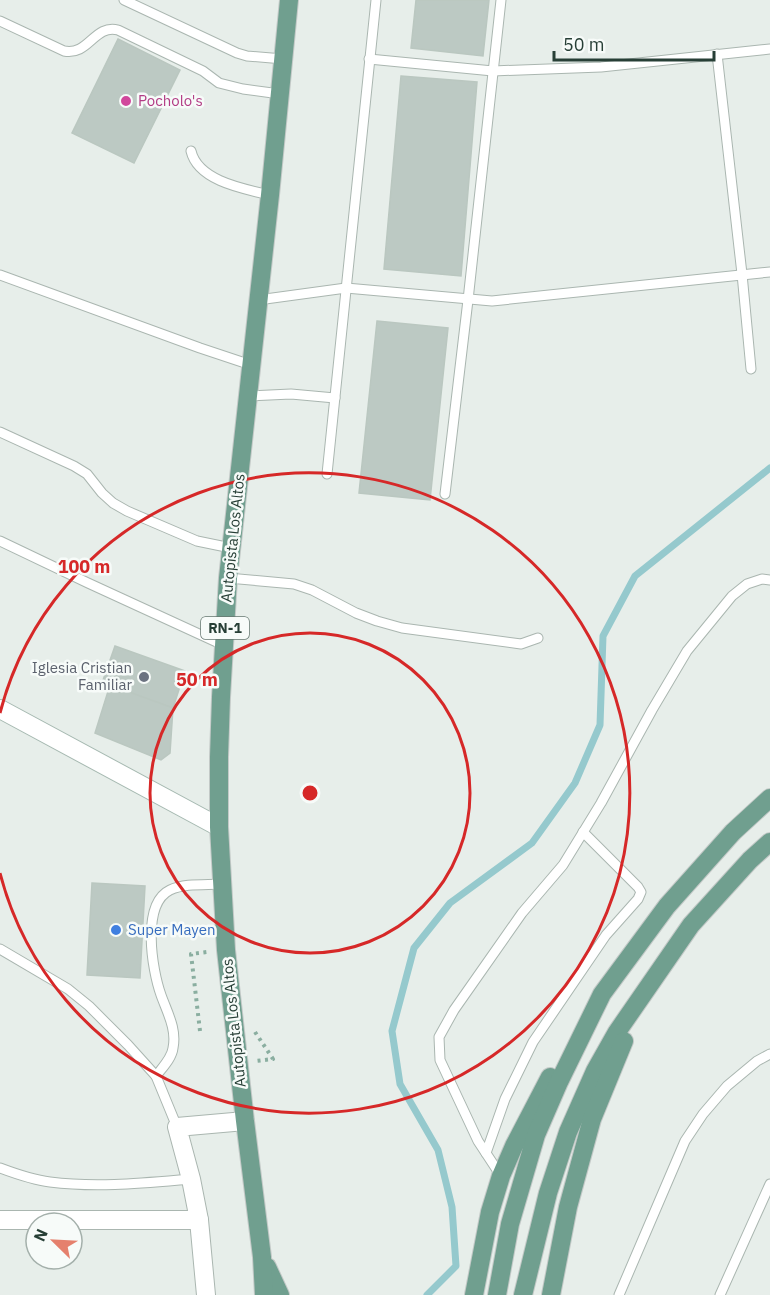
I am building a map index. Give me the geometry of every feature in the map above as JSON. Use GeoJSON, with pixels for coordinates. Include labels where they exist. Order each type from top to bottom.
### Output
{"type":"FeatureCollection","features":[{"type":"Feature","properties":{"kind":"main road","name":"Autopista Los Altos"},"geometry":{"type":"LineString","coordinates":[[264,1295],[262,1257],[226,950],[221,884],[220,697],[228,578],[289,0]]}},
{"type":"Feature","properties":{"kind":"main road"},"geometry":{"type":"LineString","coordinates":[[474,1295],[490,1212],[501,1176],[543,1088],[602,994],[667,906],[733,832],[770,798]]}},
{"type":"Feature","properties":{"kind":"main road"},"geometry":{"type":"LineString","coordinates":[[523,1295],[548,1193],[568,1132],[595,1071],[617,1032],[691,925],[750,860],[770,842]]}},
{"type":"Feature","properties":{"kind":"main road"},"geometry":{"type":"LineString","coordinates":[[552,1295],[568,1207],[592,1119],[645,993]]}},
{"type":"Feature","properties":{"kind":"main road"},"geometry":{"type":"LineString","coordinates":[[497,1295],[510,1224],[536,1135],[602,994]]}},
{"type":"Feature","properties":{"kind":"main road","name":"Autopista Los Altos"},"geometry":{"type":"LineString","coordinates":[[262,1257],[280,1295]]}},
{"type":"Feature","properties":{"kind":"street"},"geometry":{"type":"LineString","coordinates":[[0,709],[219,827]]}},
{"type":"Feature","properties":{"kind":"street"},"geometry":{"type":"LineString","coordinates":[[206,1295],[199,1220],[177,1127],[245,1121]]}},
{"type":"Feature","properties":{"kind":"street"},"geometry":{"type":"LineString","coordinates":[[0,1220],[199,1220]]}},
{"type":"Feature","properties":{"kind":"lane"},"geometry":{"type":"LineString","coordinates":[[124,0],[237,53],[283,59]]}},
{"type":"Feature","properties":{"kind":"lane"},"geometry":{"type":"LineString","coordinates":[[327,474],[376,0]]}},
{"type":"Feature","properties":{"kind":"lane"},"geometry":{"type":"LineString","coordinates":[[445,494],[501,0]]}},
{"type":"Feature","properties":{"kind":"lane"},"geometry":{"type":"LineString","coordinates":[[0,21],[64,51],[71,52],[84,48],[95,36],[106,29],[118,30],[203,71],[219,83],[280,94]]}},
{"type":"Feature","properties":{"kind":"lane"},"geometry":{"type":"LineString","coordinates":[[369,59],[493,71],[601,66],[770,49]]}},
{"type":"Feature","properties":{"kind":"lane"},"geometry":{"type":"LineString","coordinates":[[717,54],[751,369]]}},
{"type":"Feature","properties":{"kind":"lane"},"geometry":{"type":"LineString","coordinates":[[191,151],[197,164],[213,176],[234,186],[270,195]]}},
{"type":"Feature","properties":{"kind":"lane"},"geometry":{"type":"LineString","coordinates":[[258,300],[346,288],[492,301],[770,272]]}},
{"type":"Feature","properties":{"kind":"lane"},"geometry":{"type":"LineString","coordinates":[[0,274],[251,366]]}},
{"type":"Feature","properties":{"kind":"lane"},"geometry":{"type":"LineString","coordinates":[[248,396],[291,394],[335,398]]}},
{"type":"Feature","properties":{"kind":"lane"},"geometry":{"type":"LineString","coordinates":[[0,432],[87,474],[102,493],[127,511],[197,541],[231,548]]}},
{"type":"Feature","properties":{"kind":"lane"},"geometry":{"type":"LineString","coordinates":[[0,541],[88,584],[224,645]]}},
{"type":"Feature","properties":{"kind":"lane"},"geometry":{"type":"LineString","coordinates":[[228,578],[294,584],[312,590],[377,621],[402,628],[521,644],[538,638]]}},
{"type":"Feature","properties":{"kind":"lane"},"geometry":{"type":"LineString","coordinates":[[501,1176],[478,1141],[440,1060],[439,1037],[454,1010],[522,913],[563,865],[687,651],[732,596],[747,584],[762,579],[770,580]]}},
{"type":"Feature","properties":{"kind":"lane"},"geometry":{"type":"LineString","coordinates":[[486,1153],[505,1099],[533,1042],[606,935],[638,899],[641,892],[583,832]]}},
{"type":"Feature","properties":{"kind":"lane"},"geometry":{"type":"LineString","coordinates":[[156,1076],[173,1050],[173,1032],[154,976],[152,958],[154,910],[160,898],[168,891],[179,887],[221,884]]}},
{"type":"Feature","properties":{"kind":"lane"},"geometry":{"type":"LineString","coordinates":[[0,949],[60,984],[89,1006],[128,1045],[156,1076],[177,1127]]}},
{"type":"Feature","properties":{"kind":"lane"},"geometry":{"type":"LineString","coordinates":[[619,1295],[685,1141],[703,1114],[727,1086],[757,1061],[770,1054]]}},
{"type":"Feature","properties":{"kind":"lane"},"geometry":{"type":"LineString","coordinates":[[0,1168],[23,1177],[50,1182],[116,1185],[191,1179]]}},
{"type":"Feature","properties":{"kind":"lane"},"geometry":{"type":"LineString","coordinates":[[720,1295],[770,1184]]}},
{"type":"Feature","properties":{"kind":"path"},"geometry":{"type":"LineString","coordinates":[[191,954],[200,1031]]}},
{"type":"Feature","properties":{"kind":"path"},"geometry":{"type":"LineString","coordinates":[[250,1023],[273,1059]]}},
{"type":"Feature","properties":{"kind":"building"},"geometry":{"type":"Polygon","coordinates":[[[416,0],[489,0],[483,56],[411,48],[416,0]]]}},
{"type":"Feature","properties":{"kind":"building","name":"Pocholo's"},"geometry":{"type":"Polygon","coordinates":[[[118,39],[180,70],[134,163],[72,133],[118,39]]]}},
{"type":"Feature","properties":{"kind":"building"},"geometry":{"type":"Polygon","coordinates":[[[401,76],[477,82],[461,276],[384,269],[401,76]]]}},
{"type":"Feature","properties":{"kind":"building"},"geometry":{"type":"Polygon","coordinates":[[[377,321],[448,328],[430,500],[359,493],[377,321]]]}},
{"type":"Feature","properties":{"kind":"building","name":"Iglesia Cristian Familiar"},"geometry":{"type":"Polygon","coordinates":[[[115,646],[185,671],[173,708],[102,683],[115,646]]]}},
{"type":"Feature","properties":{"kind":"building"},"geometry":{"type":"Polygon","coordinates":[[[110,685],[173,708],[170,753],[161,760],[95,733],[110,685]]]}},
{"type":"Feature","properties":{"kind":"building","name":"Super Mayen"},"geometry":{"type":"Polygon","coordinates":[[[92,883],[145,886],[140,978],[87,975],[92,883]]]}},
{"type":"Feature","properties":{"kind":"waterway"},"geometry":{"type":"LineString","coordinates":[[427,1295],[456,1266],[452,1207],[438,1150],[400,1084],[392,1031],[414,948],[450,903],[532,843],[575,783],[600,725],[603,636],[635,576],[770,468]]}},
{"type":"Feature","properties":{"kind":"place","name":"Pocholo's"},"geometry":{"type":"Point","coordinates":[126,101]}},
{"type":"Feature","properties":{"kind":"place","name":"Iglesia Cristian Familiar"},"geometry":{"type":"Point","coordinates":[144,677]}},
{"type":"Feature","properties":{"kind":"place","name":"Super Mayen"},"geometry":{"type":"Point","coordinates":[116,930]}}]}
